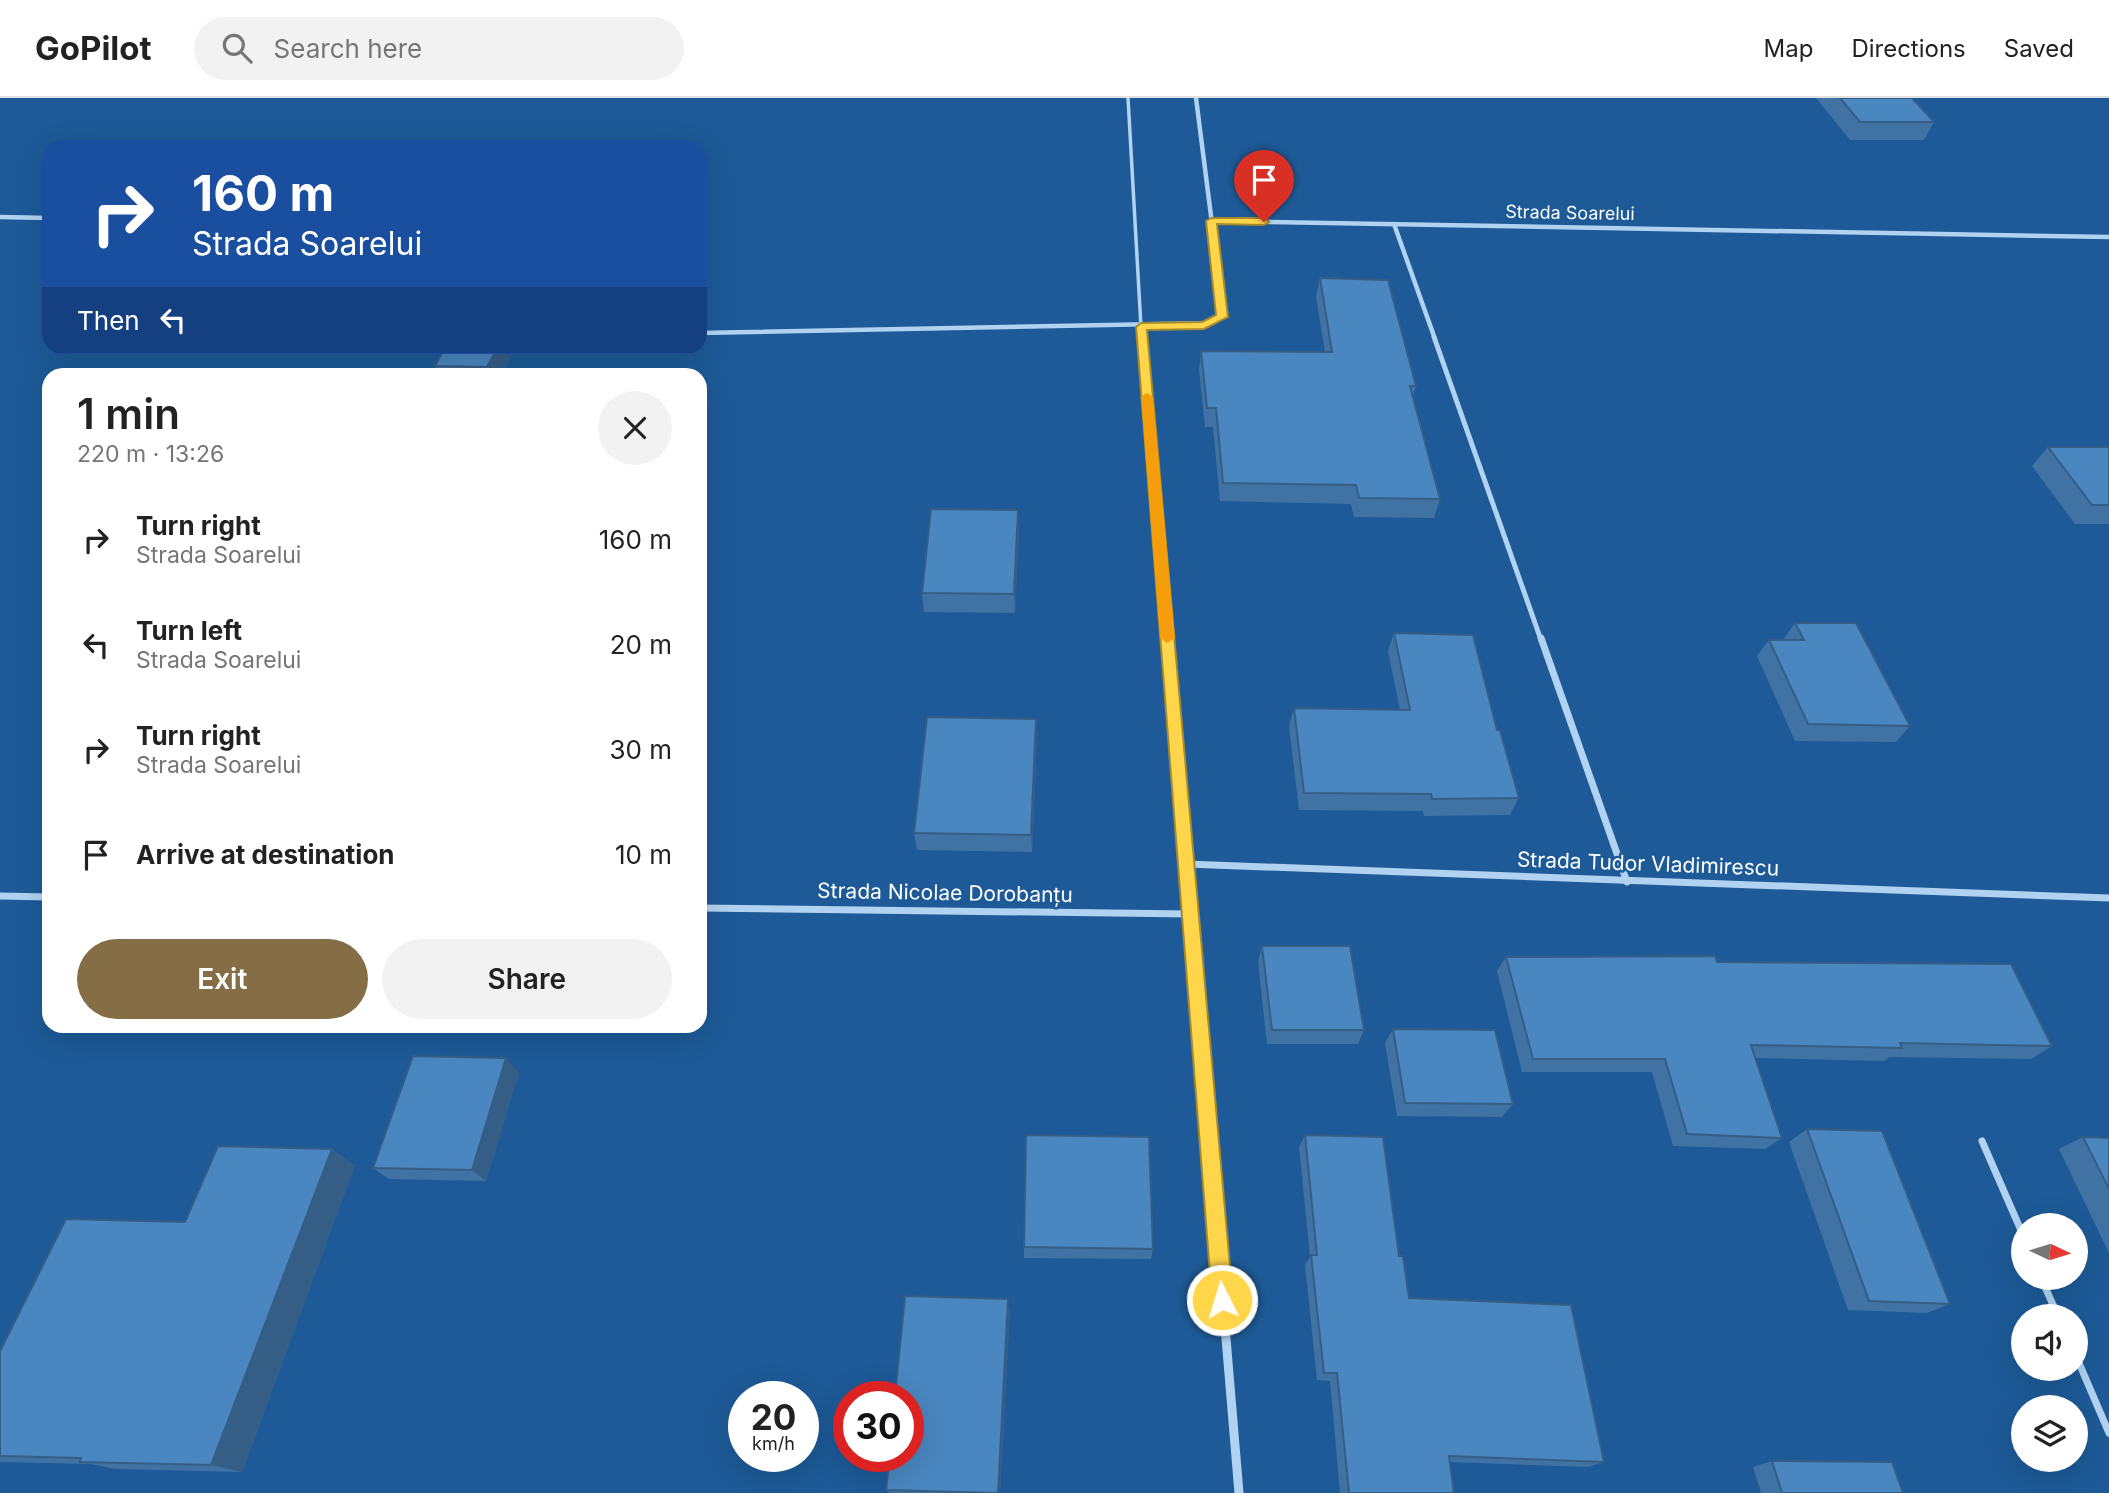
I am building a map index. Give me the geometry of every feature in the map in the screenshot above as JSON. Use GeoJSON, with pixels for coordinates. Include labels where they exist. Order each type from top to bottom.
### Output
{"type":"FeatureCollection","features":[{"type":"Feature","properties":{"kind":"street"},"geometry":{"type":"LineString","coordinates":[[707,332],[1204,326],[1222,317],[1196,98]]}},
{"type":"Feature","properties":{"kind":"street"},"geometry":{"type":"LineString","coordinates":[[0,217],[42,218]]}},
{"type":"Feature","properties":{"kind":"street","name":"Strada Soarelui"},"geometry":{"type":"LineString","coordinates":[[1211,221],[2109,237]]}},
{"type":"Feature","properties":{"kind":"street"},"geometry":{"type":"LineString","coordinates":[[1394,223],[1628,882]]}},
{"type":"Feature","properties":{"kind":"street"},"geometry":{"type":"LineString","coordinates":[[1141,327],[1239,1493]]}},
{"type":"Feature","properties":{"kind":"street","name":"Strada Tudor Vladimirescu"},"geometry":{"type":"LineString","coordinates":[[1186,864],[2109,898]]}},
{"type":"Feature","properties":{"kind":"street"},"geometry":{"type":"LineString","coordinates":[[0,896],[42,897]]}},
{"type":"Feature","properties":{"kind":"street","name":"Strada Nicolae Dorobanțu"},"geometry":{"type":"LineString","coordinates":[[707,908],[1190,914]]}},
{"type":"Feature","properties":{"kind":"lane"},"geometry":{"type":"LineString","coordinates":[[1128,98],[1141,327]]}},
{"type":"Feature","properties":{"kind":"lane"},"geometry":{"type":"LineString","coordinates":[[1982,1141],[2013,1213]]}},
{"type":"Feature","properties":{"kind":"lane"},"geometry":{"type":"LineString","coordinates":[[2087,1381],[2109,1433]]}},
{"type":"Feature","properties":{"kind":"building"},"geometry":{"type":"Polygon","coordinates":[[[1840,98],[1912,98],[1934,122],[1860,122],[1840,98]]]}},
{"type":"Feature","properties":{"kind":"building"},"geometry":{"type":"Polygon","coordinates":[[[1320,278],[1388,280],[1416,386],[1410,386],[1440,499],[1359,498],[1356,485],[1223,483],[1216,408],[1207,408],[1201,351],[1332,352],[1320,278]]]}},
{"type":"Feature","properties":{"kind":"building"},"geometry":{"type":"Polygon","coordinates":[[[442,354],[494,354],[487,367],[435,366],[442,354]]]}},
{"type":"Feature","properties":{"kind":"building"},"geometry":{"type":"Polygon","coordinates":[[[2048,447],[2109,447],[2109,505],[2092,505],[2048,447]]]}},
{"type":"Feature","properties":{"kind":"building"},"geometry":{"type":"Polygon","coordinates":[[[931,509],[1018,510],[1014,594],[922,593],[931,509]]]}},
{"type":"Feature","properties":{"kind":"building"},"geometry":{"type":"Polygon","coordinates":[[[1795,623],[1856,623],[1910,726],[1808,724],[1769,640],[1804,640],[1795,623]]]}},
{"type":"Feature","properties":{"kind":"building"},"geometry":{"type":"Polygon","coordinates":[[[1394,633],[1473,635],[1497,730],[1500,730],[1519,798],[1432,799],[1431,794],[1304,793],[1294,708],[1410,710],[1394,633]]]}},
{"type":"Feature","properties":{"kind":"building"},"geometry":{"type":"Polygon","coordinates":[[[927,717],[1036,719],[1031,835],[914,833],[927,717]]]}},
{"type":"Feature","properties":{"kind":"building"},"geometry":{"type":"Polygon","coordinates":[[[1262,946],[1350,946],[1364,1030],[1272,1030],[1262,946]]]}},
{"type":"Feature","properties":{"kind":"building"},"geometry":{"type":"Polygon","coordinates":[[[1715,956],[1717,962],[2011,964],[2052,1046],[1900,1043],[1902,1048],[1751,1045],[1782,1138],[1687,1134],[1665,1059],[1533,1059],[1506,957],[1715,956]]]}},
{"type":"Feature","properties":{"kind":"building"},"geometry":{"type":"Polygon","coordinates":[[[1393,1029],[1495,1030],[1513,1104],[1405,1103],[1393,1029]]]}},
{"type":"Feature","properties":{"kind":"building"},"geometry":{"type":"Polygon","coordinates":[[[413,1056],[506,1058],[472,1170],[373,1168],[413,1056]]]}},
{"type":"Feature","properties":{"kind":"building"},"geometry":{"type":"Polygon","coordinates":[[[1807,1129],[1882,1131],[1950,1304],[1869,1301],[1807,1129]]]}},
{"type":"Feature","properties":{"kind":"building"},"geometry":{"type":"Polygon","coordinates":[[[1026,1135],[1149,1137],[1153,1249],[1024,1247],[1026,1135]]]}},
{"type":"Feature","properties":{"kind":"building"},"geometry":{"type":"Polygon","coordinates":[[[1305,1135],[1383,1137],[1399,1256],[1403,1256],[1409,1298],[1571,1305],[1604,1462],[1449,1456],[1454,1493],[1349,1493],[1337,1373],[1324,1373],[1311,1255],[1317,1255],[1305,1135]]]}},
{"type":"Feature","properties":{"kind":"building"},"geometry":{"type":"Polygon","coordinates":[[[2083,1137],[2109,1138],[2109,1189],[2083,1137]]]}},
{"type":"Feature","properties":{"kind":"building"},"geometry":{"type":"Polygon","coordinates":[[[218,1146],[332,1149],[211,1465],[80,1462],[81,1458],[0,1456],[0,1351],[66,1219],[185,1222],[218,1146]]]}},
{"type":"Feature","properties":{"kind":"building"},"geometry":{"type":"Polygon","coordinates":[[[905,1296],[1008,1299],[998,1493],[886,1490],[888,1472],[924,1472],[924,1381],[896,1381],[905,1296]]]}},
{"type":"Feature","properties":{"kind":"building"},"geometry":{"type":"Polygon","coordinates":[[[1772,1461],[1892,1462],[1903,1493],[1782,1493],[1772,1461]]]}},
{"type":"Feature","properties":{"kind":"slow traffic"},"geometry":{"type":"LineString","coordinates":[[1147,397],[1167,638]]}},
{"type":"Feature","properties":{"kind":"route"},"geometry":{"type":"LineString","coordinates":[[1222,1300],[1141,327],[1204,326],[1222,317],[1211,221],[1264,222]]}}]}
